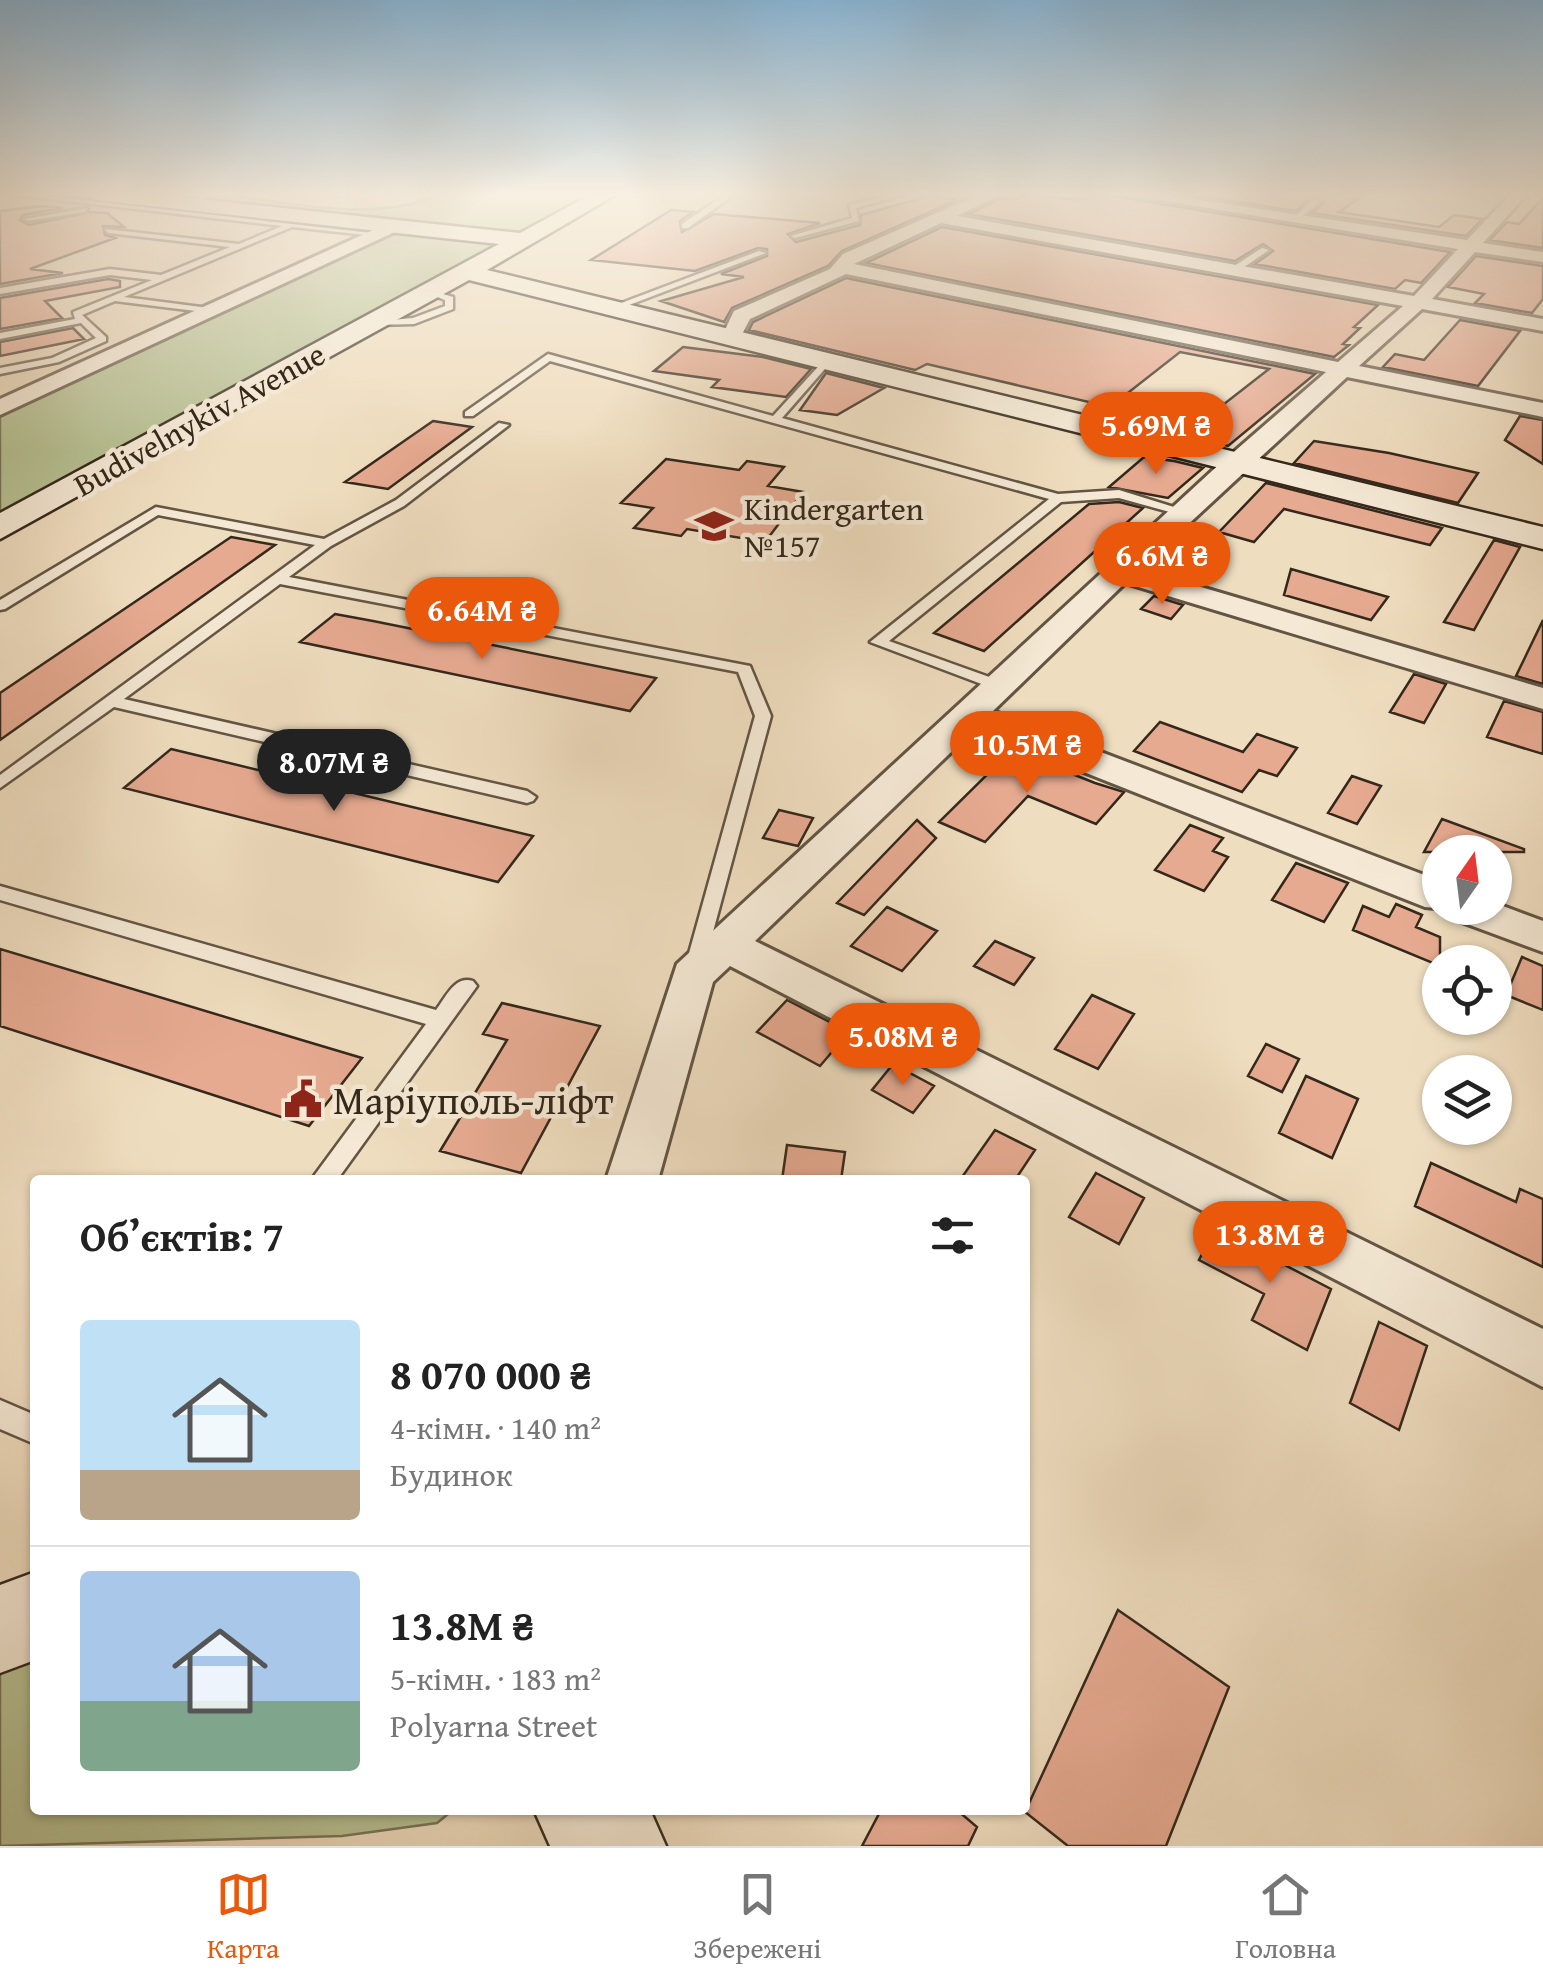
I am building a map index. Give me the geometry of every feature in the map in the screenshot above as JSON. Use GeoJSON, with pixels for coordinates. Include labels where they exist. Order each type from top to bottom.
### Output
{"type":"FeatureCollection","features":[{"type":"Feature","properties":{"kind":"street"},"geometry":{"type":"LineString","coordinates":[[0,408],[276,280]]}},
{"type":"Feature","properties":{"kind":"street","name":"Budivelnykiv Avenue"},"geometry":{"type":"LineString","coordinates":[[0,528],[451,280]]}},
{"type":"Feature","properties":{"kind":"street"},"geometry":{"type":"LineString","coordinates":[[499,280],[1543,538]]}},
{"type":"Feature","properties":{"kind":"street"},"geometry":{"type":"LineString","coordinates":[[732,336],[741,315],[815,280]]}},
{"type":"Feature","properties":{"kind":"street"},"geometry":{"type":"LineString","coordinates":[[902,280],[1543,410]]}},
{"type":"Feature","properties":{"kind":"street"},"geometry":{"type":"LineString","coordinates":[[1291,280],[1543,325]]}},
{"type":"Feature","properties":{"kind":"street"},"geometry":{"type":"LineString","coordinates":[[634,1175],[709,960],[1235,463],[1418,303],[1439,280]]}},
{"type":"Feature","properties":{"kind":"street"},"geometry":{"type":"LineString","coordinates":[[1120,572],[1543,699]]}},
{"type":"Feature","properties":{"kind":"street"},"geometry":{"type":"LineString","coordinates":[[969,714],[1422,891]]}},
{"type":"Feature","properties":{"kind":"street"},"geometry":{"type":"LineString","coordinates":[[1510,925],[1543,938]]}},
{"type":"Feature","properties":{"kind":"street"},"geometry":{"type":"LineString","coordinates":[[709,960],[1543,1359]]}},
{"type":"Feature","properties":{"kind":"street"},"geometry":{"type":"LineString","coordinates":[[0,1629],[30,1618]]}},
{"type":"Feature","properties":{"kind":"street"},"geometry":{"type":"LineString","coordinates":[[588,1815],[616,1846]]}},
{"type":"Feature","properties":{"kind":"lane"},"geometry":{"type":"LineString","coordinates":[[0,292],[65,280]]}},
{"type":"Feature","properties":{"kind":"lane"},"geometry":{"type":"LineString","coordinates":[[0,371],[55,360],[102,339],[76,314],[157,280]]}},
{"type":"Feature","properties":{"kind":"lane"},"geometry":{"type":"LineString","coordinates":[[613,308],[688,280]]}},
{"type":"Feature","properties":{"kind":"lane"},"geometry":{"type":"LineString","coordinates":[[114,298],[209,311]]}},
{"type":"Feature","properties":{"kind":"lane"},"geometry":{"type":"LineString","coordinates":[[0,336],[83,320]]}},
{"type":"Feature","properties":{"kind":"lane"},"geometry":{"type":"LineString","coordinates":[[0,783],[326,542],[400,503],[503,425],[469,414],[548,357],[1058,498],[1118,494],[1184,512]]}},
{"type":"Feature","properties":{"kind":"lane"},"geometry":{"type":"LineString","coordinates":[[775,420],[827,360]]}},
{"type":"Feature","properties":{"kind":"lane"},"geometry":{"type":"LineString","coordinates":[[1000,686],[878,642],[1058,498]]}},
{"type":"Feature","properties":{"kind":"lane"},"geometry":{"type":"LineString","coordinates":[[0,606],[156,511],[326,542]]}},
{"type":"Feature","properties":{"kind":"lane"},"geometry":{"type":"LineString","coordinates":[[277,579],[744,669],[764,716],[709,960]]}},
{"type":"Feature","properties":{"kind":"lane"},"geometry":{"type":"LineString","coordinates":[[111,701],[526,798]]}},
{"type":"Feature","properties":{"kind":"lane"},"geometry":{"type":"LineString","coordinates":[[0,894],[441,1020]]}},
{"type":"Feature","properties":{"kind":"lane"},"geometry":{"type":"LineString","coordinates":[[327,1175],[466,986]]}},
{"type":"Feature","properties":{"kind":"lane"},"geometry":{"type":"LineString","coordinates":[[0,1414],[30,1428]]}},
{"type":"Feature","properties":{"kind":"green space"},"geometry":{"type":"Polygon","coordinates":[[[284,280],[440,280],[0,521],[0,412],[284,280]]]}},
{"type":"Feature","properties":{"kind":"green space"},"geometry":{"type":"Polygon","coordinates":[[[30,1647],[30,1815],[447,1815],[437,1823],[342,1836],[0,1846],[0,1658],[30,1647]]]}},
{"type":"Feature","properties":{"kind":"building"},"geometry":{"type":"Polygon","coordinates":[[[101,280],[120,281],[120,287],[45,301],[62,318],[0,329],[0,298],[101,280]]]}},
{"type":"Feature","properties":{"kind":"building"},"geometry":{"type":"Polygon","coordinates":[[[733,280],[796,280],[732,308],[724,322],[661,301],[733,280]]]}},
{"type":"Feature","properties":{"kind":"building"},"geometry":{"type":"Polygon","coordinates":[[[841,280],[856,280],[1315,374],[1228,446],[1179,435],[1184,409],[1210,415],[1269,369],[1180,352],[1110,407],[927,364],[915,370],[749,330],[753,322],[841,280]]]}},
{"type":"Feature","properties":{"kind":"building"},"geometry":{"type":"Polygon","coordinates":[[[951,280],[1239,280],[1378,305],[1354,327],[1360,328],[1343,344],[1349,345],[1334,357],[951,280]]]}},
{"type":"Feature","properties":{"kind":"building"},"geometry":{"type":"Polygon","coordinates":[[[1345,280],[1405,280],[1395,289],[1345,280]]]}},
{"type":"Feature","properties":{"kind":"building"},"geometry":{"type":"Polygon","coordinates":[[[1454,280],[1543,280],[1543,299],[1532,313],[1475,303],[1484,294],[1448,287],[1454,280]]]}},
{"type":"Feature","properties":{"kind":"building"},"geometry":{"type":"Polygon","coordinates":[[[1460,320],[1520,331],[1478,386],[1383,367],[1395,354],[1424,360],[1460,320]]]}},
{"type":"Feature","properties":{"kind":"building"},"geometry":{"type":"Polygon","coordinates":[[[73,328],[84,339],[0,356],[0,342],[73,328]]]}},
{"type":"Feature","properties":{"kind":"building"},"geometry":{"type":"Polygon","coordinates":[[[683,347],[763,357],[811,369],[786,397],[712,387],[719,380],[654,371],[683,347]]]}},
{"type":"Feature","properties":{"kind":"building"},"geometry":{"type":"Polygon","coordinates":[[[826,373],[884,388],[837,415],[800,410],[826,373]]]}},
{"type":"Feature","properties":{"kind":"building"},"geometry":{"type":"Polygon","coordinates":[[[1520,416],[1543,420],[1543,464],[1505,440],[1520,416]]]}},
{"type":"Feature","properties":{"kind":"building"},"geometry":{"type":"Polygon","coordinates":[[[433,421],[472,427],[388,489],[345,482],[433,421]]]}},
{"type":"Feature","properties":{"kind":"building"},"geometry":{"type":"Polygon","coordinates":[[[1314,441],[1478,473],[1458,503],[1294,463],[1314,441]]]}},
{"type":"Feature","properties":{"kind":"building"},"geometry":{"type":"Polygon","coordinates":[[[1144,457],[1203,468],[1168,498],[1109,487],[1144,457]]]}},
{"type":"Feature","properties":{"kind":"building"},"geometry":{"type":"Polygon","coordinates":[[[666,459],[739,470],[747,461],[784,467],[768,486],[803,492],[765,542],[687,529],[681,536],[634,528],[653,508],[621,503],[666,459]]]}},
{"type":"Feature","properties":{"kind":"building"},"geometry":{"type":"Polygon","coordinates":[[[1266,483],[1442,528],[1430,545],[1284,509],[1254,542],[1219,532],[1266,483]]]}},
{"type":"Feature","properties":{"kind":"building"},"geometry":{"type":"Polygon","coordinates":[[[1119,502],[1143,508],[984,651],[934,633],[1089,504],[1119,502]]]}},
{"type":"Feature","properties":{"kind":"building"},"geometry":{"type":"Polygon","coordinates":[[[231,537],[275,545],[0,740],[0,693],[231,537]]]}},
{"type":"Feature","properties":{"kind":"building"},"geometry":{"type":"Polygon","coordinates":[[[1494,540],[1520,547],[1474,630],[1444,622],[1494,540]]]}},
{"type":"Feature","properties":{"kind":"building"},"geometry":{"type":"Polygon","coordinates":[[[1205,544],[1223,561],[1203,584],[1174,575],[1205,544]]]}},
{"type":"Feature","properties":{"kind":"building"},"geometry":{"type":"Polygon","coordinates":[[[1291,569],[1388,597],[1371,620],[1284,595],[1291,569]]]}},
{"type":"Feature","properties":{"kind":"building"},"geometry":{"type":"Polygon","coordinates":[[[1154,596],[1183,605],[1171,619],[1141,609],[1154,596]]]}},
{"type":"Feature","properties":{"kind":"building"},"geometry":{"type":"Polygon","coordinates":[[[335,614],[656,678],[630,711],[300,642],[335,614]]]}},
{"type":"Feature","properties":{"kind":"building"},"geometry":{"type":"Polygon","coordinates":[[[1543,620],[1543,684],[1516,676],[1543,620]]]}},
{"type":"Feature","properties":{"kind":"building"},"geometry":{"type":"Polygon","coordinates":[[[1414,674],[1446,684],[1424,723],[1390,712],[1414,674]]]}},
{"type":"Feature","properties":{"kind":"building"},"geometry":{"type":"Polygon","coordinates":[[[1504,701],[1543,712],[1543,754],[1487,737],[1504,701]]]}},
{"type":"Feature","properties":{"kind":"building"},"geometry":{"type":"Polygon","coordinates":[[[1160,722],[1243,752],[1257,734],[1297,748],[1277,776],[1259,770],[1242,792],[1134,751],[1160,722]]]}},
{"type":"Feature","properties":{"kind":"building"},"geometry":{"type":"Polygon","coordinates":[[[171,749],[533,836],[498,882],[124,788],[171,749]]]}},
{"type":"Feature","properties":{"kind":"building"},"geometry":{"type":"Polygon","coordinates":[[[1012,750],[1124,792],[1096,824],[1028,796],[985,842],[939,822],[1012,750]]]}},
{"type":"Feature","properties":{"kind":"building"},"geometry":{"type":"Polygon","coordinates":[[[1352,776],[1381,786],[1357,824],[1328,813],[1352,776]]]}},
{"type":"Feature","properties":{"kind":"building"},"geometry":{"type":"Polygon","coordinates":[[[779,810],[813,818],[798,846],[763,838],[779,810]]]}},
{"type":"Feature","properties":{"kind":"building"},"geometry":{"type":"Polygon","coordinates":[[[1442,819],[1486,835],[1433,835],[1442,819]]]}},
{"type":"Feature","properties":{"kind":"building"},"geometry":{"type":"Polygon","coordinates":[[[917,820],[936,838],[864,915],[837,903],[917,820]]]}},
{"type":"Feature","properties":{"kind":"building"},"geometry":{"type":"Polygon","coordinates":[[[1190,825],[1223,838],[1213,851],[1228,857],[1204,891],[1155,870],[1190,825]]]}},
{"type":"Feature","properties":{"kind":"building"},"geometry":{"type":"Polygon","coordinates":[[[1296,863],[1348,883],[1324,922],[1272,900],[1296,863]]]}},
{"type":"Feature","properties":{"kind":"building"},"geometry":{"type":"Polygon","coordinates":[[[1396,904],[1422,915],[1416,927],[1440,937],[1440,945],[1422,945],[1422,959],[1353,930],[1363,906],[1389,917],[1396,904]]]}},
{"type":"Feature","properties":{"kind":"building"},"geometry":{"type":"Polygon","coordinates":[[[887,907],[937,931],[902,971],[851,946],[887,907]]]}},
{"type":"Feature","properties":{"kind":"building"},"geometry":{"type":"Polygon","coordinates":[[[995,941],[1034,958],[1014,985],[974,966],[995,941]]]}},
{"type":"Feature","properties":{"kind":"building"},"geometry":{"type":"Polygon","coordinates":[[[0,949],[362,1058],[309,1126],[0,1026],[0,949]]]}},
{"type":"Feature","properties":{"kind":"building"},"geometry":{"type":"Polygon","coordinates":[[[1522,957],[1543,966],[1543,1010],[1512,997],[1512,981],[1522,957]]]}},
{"type":"Feature","properties":{"kind":"building"},"geometry":{"type":"Polygon","coordinates":[[[1092,995],[1134,1014],[1098,1069],[1055,1049],[1092,995]]]}},
{"type":"Feature","properties":{"kind":"building"},"geometry":{"type":"Polygon","coordinates":[[[787,1000],[849,1032],[820,1066],[757,1032],[787,1000]]]}},
{"type":"Feature","properties":{"kind":"building"},"geometry":{"type":"Polygon","coordinates":[[[502,1003],[600,1026],[521,1173],[440,1151],[507,1040],[483,1034],[502,1003]]]}},
{"type":"Feature","properties":{"kind":"building"},"geometry":{"type":"Polygon","coordinates":[[[1266,1044],[1299,1059],[1282,1092],[1248,1076],[1266,1044]]]}},
{"type":"Feature","properties":{"kind":"building"},"geometry":{"type":"Polygon","coordinates":[[[893,1064],[934,1086],[913,1113],[872,1090],[893,1064]]]}},
{"type":"Feature","properties":{"kind":"building"},"geometry":{"type":"Polygon","coordinates":[[[1306,1076],[1358,1099],[1332,1158],[1279,1133],[1306,1076]]]}},
{"type":"Feature","properties":{"kind":"building"},"geometry":{"type":"Polygon","coordinates":[[[995,1130],[1035,1150],[1018,1175],[964,1175],[995,1130]]]}},
{"type":"Feature","properties":{"kind":"building"},"geometry":{"type":"Polygon","coordinates":[[[787,1145],[845,1152],[842,1175],[783,1175],[787,1145]]]}},
{"type":"Feature","properties":{"kind":"building"},"geometry":{"type":"Polygon","coordinates":[[[1431,1163],[1516,1202],[1520,1189],[1543,1199],[1543,1267],[1415,1206],[1431,1163]]]}},
{"type":"Feature","properties":{"kind":"building"},"geometry":{"type":"Polygon","coordinates":[[[1096,1173],[1144,1198],[1119,1244],[1069,1217],[1096,1173]]]}},
{"type":"Feature","properties":{"kind":"building"},"geometry":{"type":"Polygon","coordinates":[[[1218,1223],[1254,1242],[1252,1248],[1331,1289],[1307,1350],[1252,1320],[1264,1294],[1199,1260],[1218,1223]]]}},
{"type":"Feature","properties":{"kind":"building"},"geometry":{"type":"Polygon","coordinates":[[[1379,1322],[1427,1346],[1399,1430],[1350,1403],[1379,1322]]]}},
{"type":"Feature","properties":{"kind":"building"},"geometry":{"type":"Polygon","coordinates":[[[1118,1610],[1229,1687],[1166,1846],[1068,1846],[1029,1815],[1030,1801],[1118,1610]]]}},
{"type":"Feature","properties":{"kind":"building"},"geometry":{"type":"Polygon","coordinates":[[[878,1815],[963,1815],[977,1827],[968,1846],[862,1846],[878,1815]]]}},
{"type":"Feature","properties":{"kind":"place","name":"Kindergarten №157"},"geometry":{"type":"Point","coordinates":[714,526]}},
{"type":"Feature","properties":{"kind":"place","name":"Маріуполь-ліфт"},"geometry":{"type":"Point","coordinates":[303,1099]}}]}
